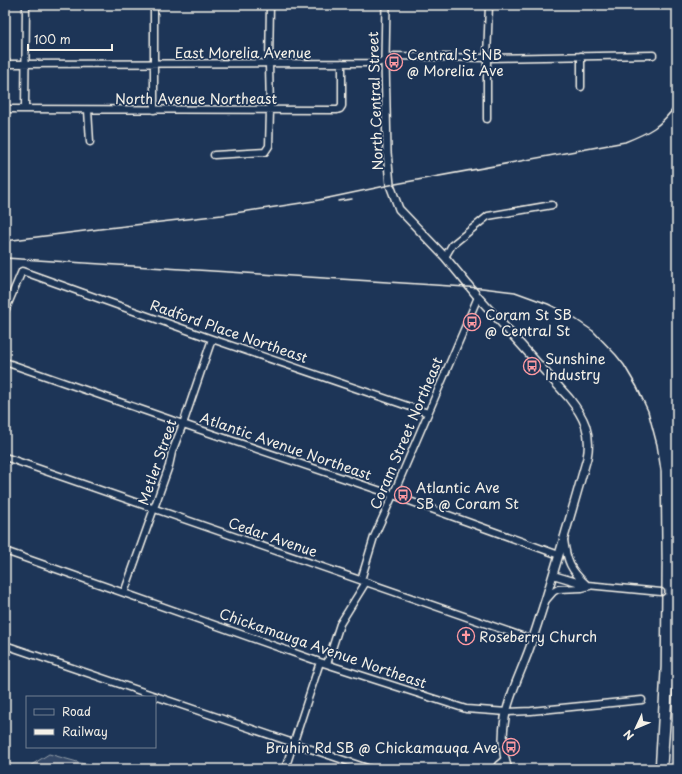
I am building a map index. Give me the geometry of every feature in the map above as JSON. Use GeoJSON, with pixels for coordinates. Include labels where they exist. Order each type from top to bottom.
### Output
{"type":"FeatureCollection","features":[{"type":"Feature","properties":{"kind":"main road","name":"North Central Street"},"geometry":{"type":"LineString","coordinates":[[386,5],[385,60],[387,152],[390,185],[399,209],[444,257],[569,398],[580,413],[586,427],[588,442],[587,458],[533,640],[507,712],[503,737],[504,760]]}},
{"type":"Feature","properties":{"kind":"main road"},"geometry":{"type":"LineString","coordinates":[[504,760],[508,769]]}},
{"type":"Feature","properties":{"kind":"street"},"geometry":{"type":"LineString","coordinates":[[25,109],[26,5]]}},
{"type":"Feature","properties":{"kind":"street"},"geometry":{"type":"LineString","coordinates":[[154,5],[154,110]]}},
{"type":"Feature","properties":{"kind":"street"},"geometry":{"type":"LineString","coordinates":[[214,155],[265,152],[269,146],[270,5]]}},
{"type":"Feature","properties":{"kind":"street"},"geometry":{"type":"LineString","coordinates":[[487,119],[489,5]]}},
{"type":"Feature","properties":{"kind":"street","name":"East Morelia Avenue"},"geometry":{"type":"LineString","coordinates":[[5,64],[378,63],[394,56],[487,58],[653,55]]}},
{"type":"Feature","properties":{"kind":"street"},"geometry":{"type":"LineString","coordinates":[[580,56],[582,87]]}},
{"type":"Feature","properties":{"kind":"street","name":"North Avenue Northeast"},"geometry":{"type":"LineString","coordinates":[[5,109],[337,110],[342,106],[342,63]]}},
{"type":"Feature","properties":{"kind":"street"},"geometry":{"type":"LineString","coordinates":[[88,110],[90,142]]}},
{"type":"Feature","properties":{"kind":"street"},"geometry":{"type":"LineString","coordinates":[[444,257],[452,245],[488,216],[552,205]]}},
{"type":"Feature","properties":{"kind":"street","name":"Radford Place Northeast"},"geometry":{"type":"LineString","coordinates":[[5,311],[22,271],[428,413]]}},
{"type":"Feature","properties":{"kind":"street","name":"Coram Street Northeast"},"geometry":{"type":"LineString","coordinates":[[285,769],[293,743],[340,624],[363,581],[374,537],[478,297]]}},
{"type":"Feature","properties":{"kind":"street","name":"Metler Street"},"geometry":{"type":"LineString","coordinates":[[124,593],[212,338]]}},
{"type":"Feature","properties":{"kind":"street","name":"Atlantic Avenue Northeast"},"geometry":{"type":"LineString","coordinates":[[5,362],[393,495],[559,555]]}},
{"type":"Feature","properties":{"kind":"street","name":"Cedar Avenue"},"geometry":{"type":"LineString","coordinates":[[5,458],[533,640]]}},
{"type":"Feature","properties":{"kind":"street"},"geometry":{"type":"LineString","coordinates":[[564,538],[570,565],[577,576],[590,585]]}},
{"type":"Feature","properties":{"kind":"street","name":"Chickamauga Avenue Northeast"},"geometry":{"type":"LineString","coordinates":[[5,552],[324,663],[466,709],[507,712],[531,711],[642,700]]}},
{"type":"Feature","properties":{"kind":"street"},"geometry":{"type":"LineString","coordinates":[[553,575],[590,585],[661,592]]}},
{"type":"Feature","properties":{"kind":"street"},"geometry":{"type":"LineString","coordinates":[[545,601],[552,592],[558,589],[582,588],[590,585]]}},
{"type":"Feature","properties":{"kind":"street"},"geometry":{"type":"LineString","coordinates":[[5,645],[155,696]]}},
{"type":"Feature","properties":{"kind":"street"},"geometry":{"type":"LineString","coordinates":[[156,696],[370,769]]}},
{"type":"Feature","properties":{"kind":"street"},"geometry":{"type":"LineString","coordinates":[[496,769],[504,760]]}},
{"type":"Feature","properties":{"kind":"shaded area"},"geometry":{"type":"Polygon","coordinates":[[[49,754],[102,769],[25,769],[49,754]]]}},
{"type":"Feature","properties":{"kind":"tunnel"},"geometry":{"type":"LineString","coordinates":[[661,592],[677,593]]}},
{"type":"Feature","properties":{"kind":"railway"},"geometry":{"type":"LineString","coordinates":[[5,241],[222,215],[314,201],[390,185],[625,142],[644,134],[657,126],[667,117],[677,104]]}},
{"type":"Feature","properties":{"kind":"railway"},"geometry":{"type":"LineString","coordinates":[[338,201],[352,199]]}},
{"type":"Feature","properties":{"kind":"railway"},"geometry":{"type":"LineString","coordinates":[[5,258],[482,288],[515,292],[565,312],[593,331],[624,365],[637,387],[648,411],[657,445],[661,471],[661,667],[655,769]]}},
{"type":"Feature","properties":{"kind":"railway"},"geometry":{"type":"LineString","coordinates":[[667,769],[675,657]]}},
{"type":"Feature","properties":{"kind":"railway"},"geometry":{"type":"LineString","coordinates":[[672,762],[677,735]]}},
{"type":"Feature","properties":{"kind":"place","name":"Central St NB @ Morelia Ave"},"geometry":{"type":"Point","coordinates":[394,62]}},
{"type":"Feature","properties":{"kind":"place","name":"Coram St SB @ Central St"},"geometry":{"type":"Point","coordinates":[472,322]}},
{"type":"Feature","properties":{"kind":"place","name":"Sunshine Industry"},"geometry":{"type":"Point","coordinates":[532,366]}},
{"type":"Feature","properties":{"kind":"place","name":"Atlantic Ave SB @ Coram St"},"geometry":{"type":"Point","coordinates":[403,495]}},
{"type":"Feature","properties":{"kind":"place","name":"Roseberry Church"},"geometry":{"type":"Point","coordinates":[466,636]}},
{"type":"Feature","properties":{"kind":"place","name":"Bruhin Rd SB @ Chickamauqa Ave"},"geometry":{"type":"Point","coordinates":[511,747]}}]}
